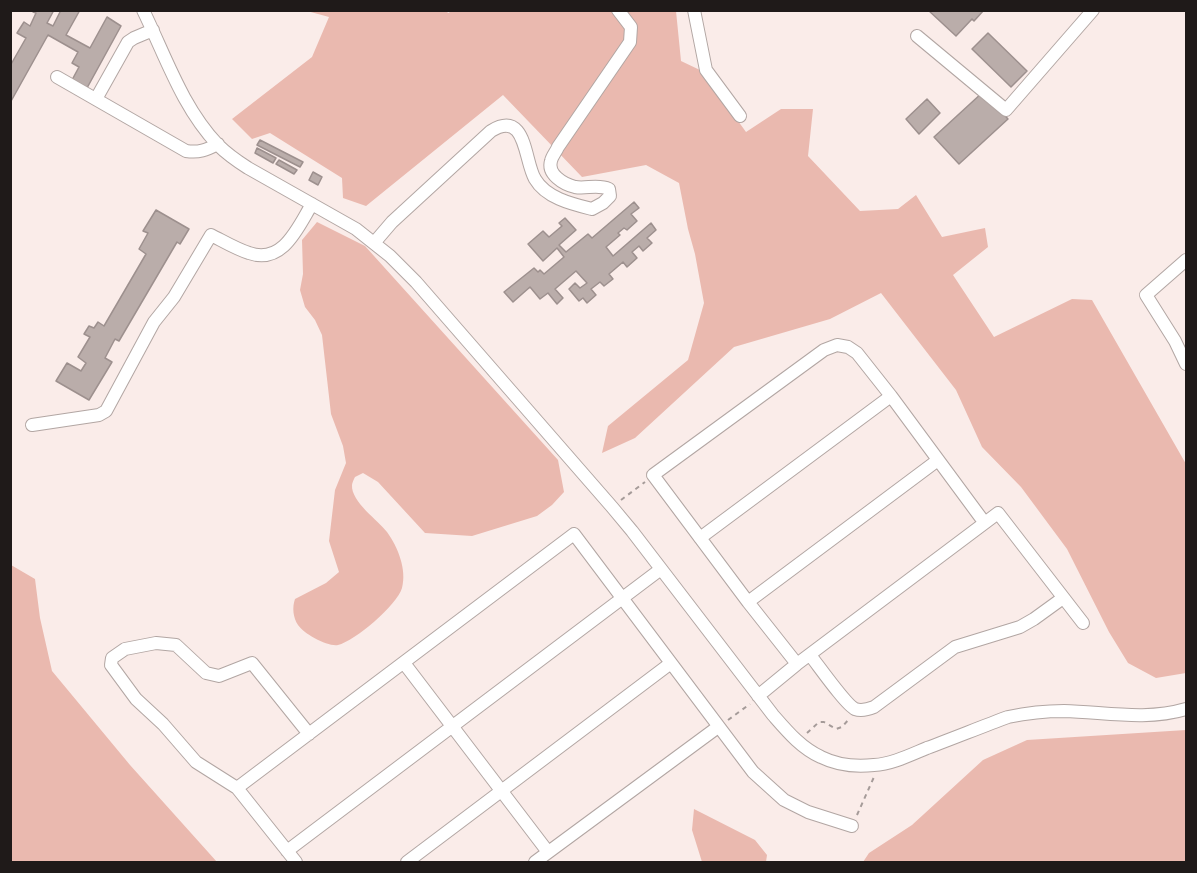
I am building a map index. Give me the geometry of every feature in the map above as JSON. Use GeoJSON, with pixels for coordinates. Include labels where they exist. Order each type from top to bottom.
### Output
{"type":"FeatureCollection","features":[{"type":"Feature","properties":{"kind":"street"},"geometry":{"type":"LineString","coordinates":[[143,10],[183,96],[193,113],[218,144],[248,168],[356,230],[374,243],[416,282],[612,507],[758,696],[786,730],[808,750],[833,762],[853,766],[877,765],[1008,717],[1025,713],[1065,711],[1120,716],[1148,715],[1186,709]]}},
{"type":"Feature","properties":{"kind":"street"},"geometry":{"type":"LineString","coordinates":[[374,243],[388,226],[499,126],[508,126],[518,131],[534,178],[550,194],[592,209],[603,203],[610,196],[609,189],[603,186],[574,187],[555,177],[550,168],[551,160],[558,147],[630,42],[631,27],[618,10]]}},
{"type":"Feature","properties":{"kind":"street"},"geometry":{"type":"LineString","coordinates":[[694,10],[706,70],[740,116]]}},
{"type":"Feature","properties":{"kind":"street"},"geometry":{"type":"LineString","coordinates":[[917,36],[1006,110],[1093,10]]}},
{"type":"Feature","properties":{"kind":"street"},"geometry":{"type":"LineString","coordinates":[[96,99],[128,42],[153,30]]}},
{"type":"Feature","properties":{"kind":"street"},"geometry":{"type":"LineString","coordinates":[[57,77],[186,151],[196,152],[218,144]]}},
{"type":"Feature","properties":{"kind":"street"},"geometry":{"type":"LineString","coordinates":[[32,425],[99,415],[106,411],[154,322],[174,297],[211,235],[249,253],[262,256],[272,255],[292,238],[312,204]]}},
{"type":"Feature","properties":{"kind":"street"},"geometry":{"type":"LineString","coordinates":[[1186,260],[1146,295],[1175,341],[1186,364]]}},
{"type":"Feature","properties":{"kind":"street"},"geometry":{"type":"LineString","coordinates":[[797,664],[653,475],[824,350],[837,345],[848,347],[857,353],[984,522]]}},
{"type":"Feature","properties":{"kind":"street"},"geometry":{"type":"LineString","coordinates":[[700,538],[891,396]]}},
{"type":"Feature","properties":{"kind":"street"},"geometry":{"type":"LineString","coordinates":[[748,602],[938,460]]}},
{"type":"Feature","properties":{"kind":"street"},"geometry":{"type":"LineString","coordinates":[[758,696],[998,513],[1083,623]]}},
{"type":"Feature","properties":{"kind":"street"},"geometry":{"type":"LineString","coordinates":[[237,788],[574,534],[753,772],[784,800],[808,812],[852,826]]}},
{"type":"Feature","properties":{"kind":"street"},"geometry":{"type":"LineString","coordinates":[[287,851],[661,569]]}},
{"type":"Feature","properties":{"kind":"street"},"geometry":{"type":"LineString","coordinates":[[810,655],[848,703],[856,710],[866,710],[874,707],[955,647],[1020,627],[1063,598]]}},
{"type":"Feature","properties":{"kind":"street"},"geometry":{"type":"LineString","coordinates":[[296,862],[237,788],[196,762],[163,724],[136,699],[111,664],[112,658],[125,649],[156,643],[176,645],[206,673],[219,676],[252,663],[309,734]]}},
{"type":"Feature","properties":{"kind":"street"},"geometry":{"type":"LineString","coordinates":[[404,663],[548,852]]}},
{"type":"Feature","properties":{"kind":"street"},"geometry":{"type":"LineString","coordinates":[[406,862],[671,663]]}},
{"type":"Feature","properties":{"kind":"street"},"geometry":{"type":"LineString","coordinates":[[535,862],[718,727]]}},
{"type":"Feature","properties":{"kind":"path"},"geometry":{"type":"LineString","coordinates":[[612,507],[653,475]]}},
{"type":"Feature","properties":{"kind":"path"},"geometry":{"type":"LineString","coordinates":[[718,727],[758,696]]}},
{"type":"Feature","properties":{"kind":"path"},"geometry":{"type":"LineString","coordinates":[[798,741],[819,722],[824,722],[836,729],[842,727],[856,710]]}},
{"type":"Feature","properties":{"kind":"path"},"geometry":{"type":"LineString","coordinates":[[852,826],[873,780],[877,765]]}},
{"type":"Feature","properties":{"kind":"shaded area"},"geometry":{"type":"Polygon","coordinates":[[[446,10],[448,13],[454,10],[676,11],[681,61],[702,71],[746,132],[781,109],[813,109],[808,156],[860,211],[898,209],[916,195],[942,237],[985,228],[988,247],[953,275],[994,337],[1072,299],[1092,300],[1186,464],[1186,673],[1156,678],[1128,663],[1109,632],[1067,549],[1021,487],[982,447],[956,390],[881,293],[830,319],[734,347],[635,438],[602,453],[608,426],[688,360],[704,303],[679,183],[646,165],[582,177],[503,95],[366,206],[343,198],[342,178],[270,133],[252,139],[232,119],[312,57],[329,17],[307,11],[446,10]]]}},
{"type":"Feature","properties":{"kind":"shaded area"},"geometry":{"type":"Polygon","coordinates":[[[317,222],[365,246],[558,460],[564,492],[537,516],[472,536],[425,533],[378,482],[363,473],[355,477],[352,485],[356,498],[391,538],[400,559],[403,581],[399,595],[384,612],[354,637],[338,645],[323,642],[301,629],[296,622],[293,609],[295,599],[326,583],[339,572],[329,541],[335,490],[346,463],[343,446],[331,414],[322,335],[315,320],[305,307],[300,290],[303,274],[302,240],[317,222]]]}},
{"type":"Feature","properties":{"kind":"shaded area"},"geometry":{"type":"Polygon","coordinates":[[[11,565],[35,579],[40,618],[52,671],[130,765],[217,862],[11,862],[11,565]]]}},
{"type":"Feature","properties":{"kind":"shaded area"},"geometry":{"type":"Polygon","coordinates":[[[1186,730],[1186,862],[863,862],[869,853],[912,825],[983,760],[1027,740],[1186,730]]]}},
{"type":"Feature","properties":{"kind":"shaded area"},"geometry":{"type":"Polygon","coordinates":[[[694,809],[755,840],[767,855],[766,862],[702,862],[692,830],[694,809]]]}},
{"type":"Feature","properties":{"kind":"building"},"geometry":{"type":"Polygon","coordinates":[[[34,10],[54,10],[47,23],[53,26],[61,10],[80,10],[66,35],[90,48],[107,17],[121,26],[87,88],[72,80],[79,67],[72,63],[78,52],[48,35],[10,103],[10,66],[26,38],[17,33],[24,22],[30,26],[36,13],[33,12],[34,10]]]}},
{"type":"Feature","properties":{"kind":"building"},"geometry":{"type":"Polygon","coordinates":[[[928,10],[984,10],[956,36],[928,10]]]}},
{"type":"Feature","properties":{"kind":"building"},"geometry":{"type":"Polygon","coordinates":[[[988,33],[1027,71],[1011,87],[972,49],[988,33]]]}},
{"type":"Feature","properties":{"kind":"building"},"geometry":{"type":"Polygon","coordinates":[[[983,92],[1008,119],[959,164],[934,137],[983,92]]]}},
{"type":"Feature","properties":{"kind":"building"},"geometry":{"type":"Polygon","coordinates":[[[927,99],[940,113],[919,134],[906,119],[927,99]]]}},
{"type":"Feature","properties":{"kind":"building"},"geometry":{"type":"Polygon","coordinates":[[[260,140],[303,162],[300,167],[257,145],[260,140]]]}},
{"type":"Feature","properties":{"kind":"building"},"geometry":{"type":"Polygon","coordinates":[[[257,148],[276,158],[273,163],[255,153],[257,148]]]}},
{"type":"Feature","properties":{"kind":"building"},"geometry":{"type":"Polygon","coordinates":[[[279,160],[297,170],[294,174],[276,164],[279,160]]]}},
{"type":"Feature","properties":{"kind":"building"},"geometry":{"type":"Polygon","coordinates":[[[313,172],[322,177],[318,185],[309,180],[313,172]]]}},
{"type":"Feature","properties":{"kind":"building"},"geometry":{"type":"Polygon","coordinates":[[[634,202],[639,208],[631,214],[637,221],[627,230],[624,228],[618,233],[620,235],[606,247],[613,256],[651,223],[656,230],[647,238],[652,243],[643,251],[639,246],[632,252],[637,258],[627,267],[623,262],[609,274],[613,279],[604,286],[600,282],[591,289],[596,295],[587,303],[583,298],[579,301],[569,289],[575,283],[580,288],[587,283],[576,271],[555,289],[563,298],[557,304],[548,293],[540,299],[530,287],[513,302],[504,292],[534,268],[544,274],[564,257],[557,248],[543,261],[528,244],[543,231],[549,237],[562,226],[559,223],[565,218],[576,230],[559,245],[566,252],[588,234],[592,238],[634,202]]]}},
{"type":"Feature","properties":{"kind":"building"},"geometry":{"type":"Polygon","coordinates":[[[156,210],[189,229],[180,244],[177,242],[119,341],[115,339],[105,358],[112,362],[89,400],[56,381],[67,363],[81,371],[86,363],[78,357],[90,337],[84,334],[89,326],[94,328],[98,322],[104,326],[146,254],[139,249],[148,233],[143,231],[156,210]]]}}]}
